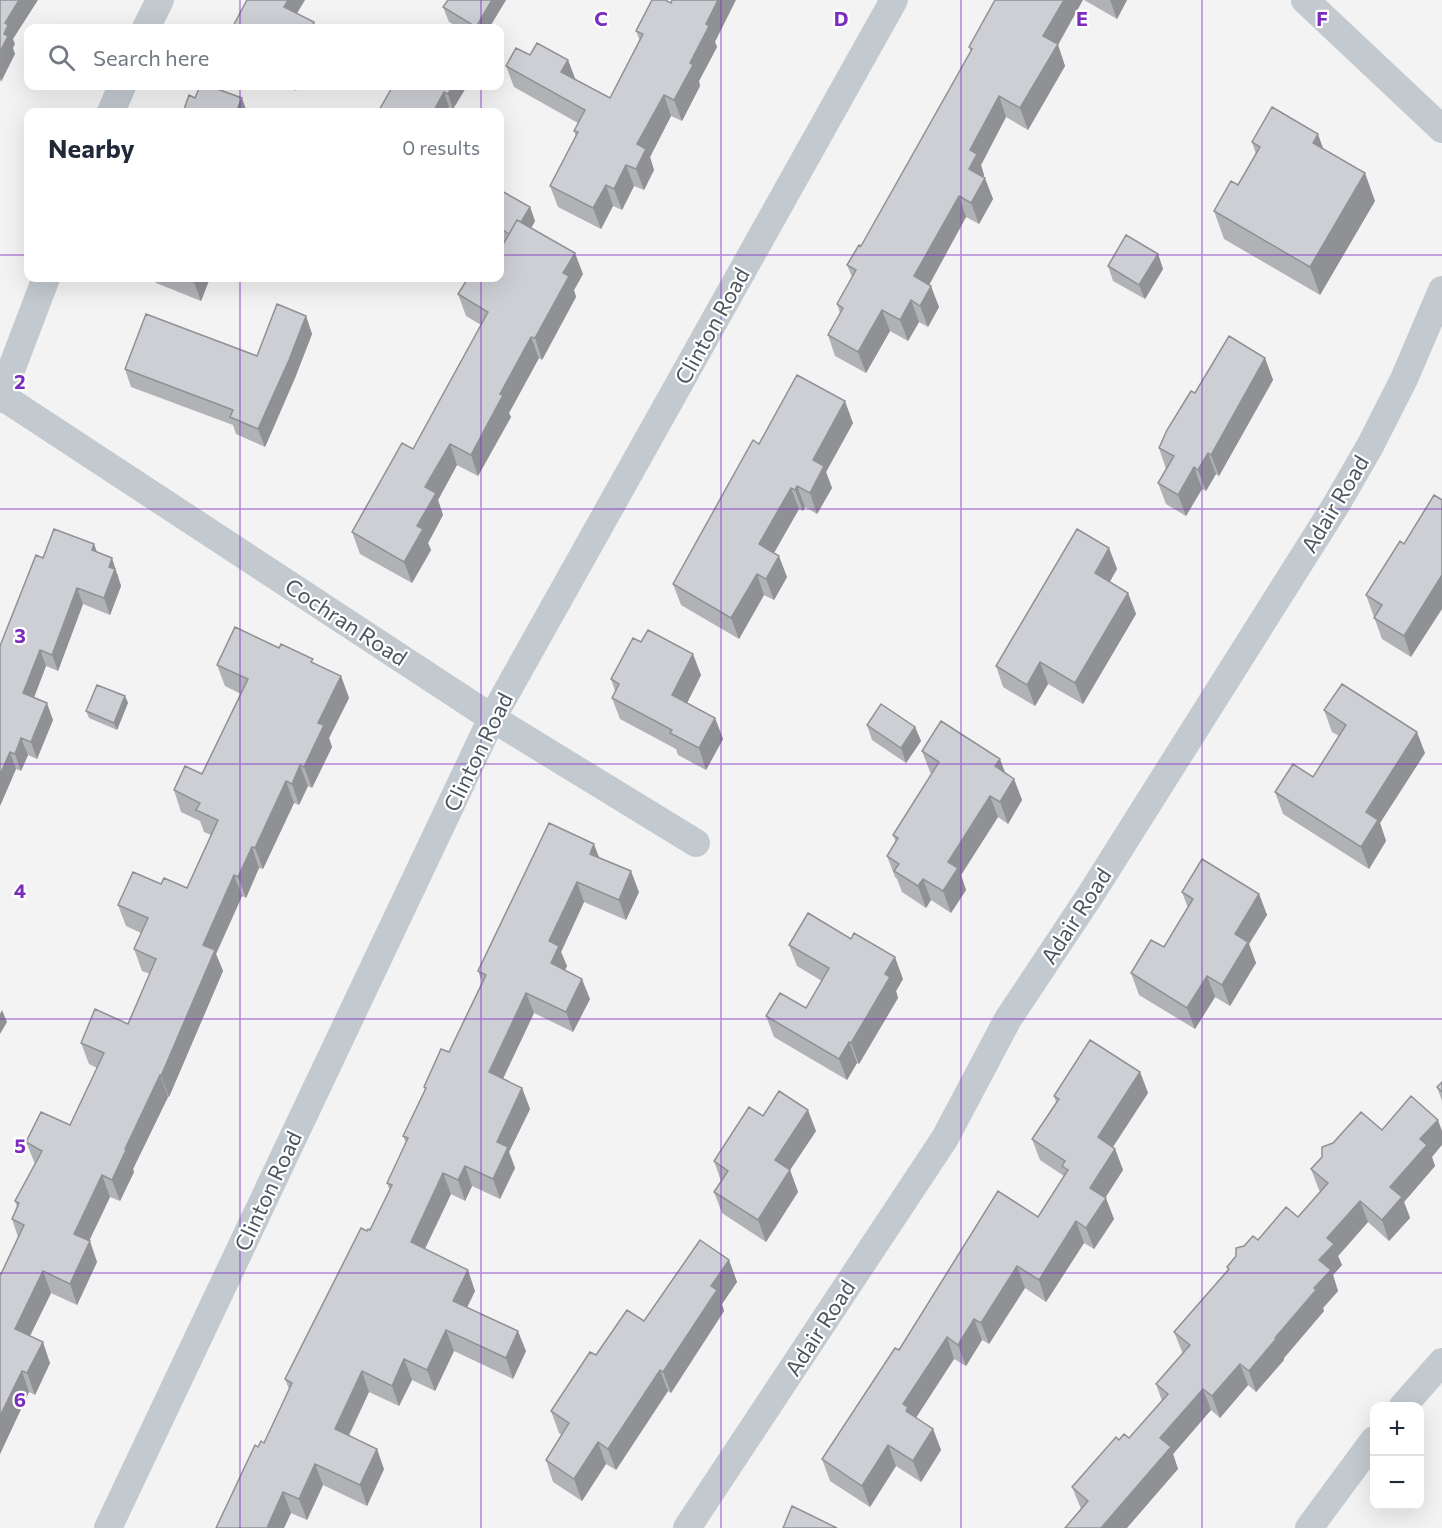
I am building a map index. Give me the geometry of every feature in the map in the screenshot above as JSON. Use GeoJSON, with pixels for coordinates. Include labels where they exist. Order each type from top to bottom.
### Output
{"type":"FeatureCollection","features":[{"type":"Feature","properties":{"kind":"street"},"geometry":{"type":"LineString","coordinates":[[148,24],[160,0]]}},
{"type":"Feature","properties":{"kind":"street","name":"Clinton Road"},"geometry":{"type":"LineString","coordinates":[[108,1528],[492,718],[894,0]]}},
{"type":"Feature","properties":{"kind":"street"},"geometry":{"type":"LineString","coordinates":[[1305,0],[1442,129]]}},
{"type":"Feature","properties":{"kind":"street"},"geometry":{"type":"LineString","coordinates":[[113,108],[120,90]]}},
{"type":"Feature","properties":{"kind":"street"},"geometry":{"type":"LineString","coordinates":[[0,397],[44,282]]}},
{"type":"Feature","properties":{"kind":"street","name":"Adair Road"},"geometry":{"type":"LineString","coordinates":[[687,1528],[945,1137],[1008,1019],[1091,894],[1336,505],[1370,446],[1404,379],[1442,290]]}},
{"type":"Feature","properties":{"kind":"street","name":"Cochran Road"},"geometry":{"type":"LineString","coordinates":[[0,397],[492,718],[696,843]]}},
{"type":"Feature","properties":{"kind":"street"},"geometry":{"type":"LineString","coordinates":[[1406,1402],[1442,1362]]}},
{"type":"Feature","properties":{"kind":"street"},"geometry":{"type":"LineString","coordinates":[[1309,1528],[1370,1445]]}},
{"type":"Feature","properties":{"kind":"building"},"geometry":{"type":"Polygon","coordinates":[[[0,0],[19,0],[5,23],[8,25],[4,34],[8,36],[0,52],[0,0]]]}},
{"type":"Feature","properties":{"kind":"building"},"geometry":{"type":"Polygon","coordinates":[[[247,0],[288,0],[284,7],[314,22],[313,24],[234,24],[247,0]]]}},
{"type":"Feature","properties":{"kind":"building"},"geometry":{"type":"Polygon","coordinates":[[[448,0],[492,0],[478,24],[471,24],[443,7],[448,0]]]}},
{"type":"Feature","properties":{"kind":"building"},"geometry":{"type":"Polygon","coordinates":[[[652,0],[665,0],[671,3],[672,0],[718,0],[706,24],[709,26],[690,63],[693,65],[674,100],[664,95],[637,144],[646,149],[636,169],[626,165],[614,189],[606,185],[593,208],[550,186],[578,132],[574,131],[585,110],[506,66],[516,48],[530,55],[537,43],[568,60],[561,72],[610,98],[643,34],[636,31],[652,0]]]}},
{"type":"Feature","properties":{"kind":"building"},"geometry":{"type":"Polygon","coordinates":[[[995,0],[1064,0],[1043,36],[1058,44],[1020,108],[999,96],[970,150],[977,154],[969,169],[985,178],[971,203],[959,196],[914,276],[931,286],[920,306],[911,300],[900,320],[882,310],[858,352],[828,335],[843,308],[837,304],[856,270],[847,265],[859,245],[861,246],[972,49],[969,47],[995,0]]]}},
{"type":"Feature","properties":{"kind":"building"},"geometry":{"type":"Polygon","coordinates":[[[198,90],[220,90],[242,98],[238,108],[184,108],[189,95],[195,98],[198,90]]]}},
{"type":"Feature","properties":{"kind":"building"},"geometry":{"type":"Polygon","coordinates":[[[391,90],[450,90],[448,94],[444,92],[435,108],[380,108],[391,90]]]}},
{"type":"Feature","properties":{"kind":"building"},"geometry":{"type":"Polygon","coordinates":[[[1272,107],[1318,134],[1313,143],[1365,173],[1310,267],[1214,211],[1231,181],[1238,185],[1260,147],[1252,142],[1272,107]]]}},
{"type":"Feature","properties":{"kind":"building"},"geometry":{"type":"Polygon","coordinates":[[[504,192],[530,207],[521,222],[517,220],[509,234],[504,231],[504,192]]]}},
{"type":"Feature","properties":{"kind":"building"},"geometry":{"type":"Polygon","coordinates":[[[517,220],[575,253],[563,273],[569,276],[535,338],[531,337],[471,455],[450,444],[425,487],[436,493],[417,526],[423,529],[404,562],[352,532],[402,443],[413,449],[488,312],[458,294],[466,282],[504,282],[504,243],[517,220]]]}},
{"type":"Feature","properties":{"kind":"building"},"geometry":{"type":"Polygon","coordinates":[[[1126,235],[1158,254],[1139,285],[1108,266],[1126,235]]]}},
{"type":"Feature","properties":{"kind":"building"},"geometry":{"type":"Polygon","coordinates":[[[277,304],[306,316],[258,429],[230,417],[233,410],[125,369],[146,314],[257,356],[277,304]]]}},
{"type":"Feature","properties":{"kind":"building"},"geometry":{"type":"Polygon","coordinates":[[[1229,336],[1265,358],[1211,455],[1208,453],[1198,470],[1194,467],[1178,495],[1158,483],[1174,456],[1159,448],[1167,430],[1191,391],[1195,393],[1229,336]]]}},
{"type":"Feature","properties":{"kind":"building"},"geometry":{"type":"Polygon","coordinates":[[[797,375],[845,401],[813,460],[824,466],[810,493],[797,486],[795,490],[791,488],[759,544],[779,556],[766,579],[757,574],[731,618],[673,584],[753,440],[759,444],[797,375]]]}},
{"type":"Feature","properties":{"kind":"building"},"geometry":{"type":"Polygon","coordinates":[[[1434,495],[1442,500],[1442,575],[1404,636],[1374,618],[1382,605],[1366,595],[1400,541],[1404,544],[1434,495]]]}},
{"type":"Feature","properties":{"kind":"building"},"geometry":{"type":"Polygon","coordinates":[[[54,529],[94,544],[92,550],[112,558],[109,567],[115,569],[104,598],[77,588],[52,655],[40,650],[23,693],[47,703],[31,742],[21,738],[15,754],[10,752],[0,775],[0,646],[36,555],[43,558],[54,529]]]}},
{"type":"Feature","properties":{"kind":"building"},"geometry":{"type":"Polygon","coordinates":[[[1077,529],[1109,548],[1095,573],[1128,593],[1075,683],[1040,662],[1027,685],[996,666],[1077,529]]]}},
{"type":"Feature","properties":{"kind":"building"},"geometry":{"type":"Polygon","coordinates":[[[235,627],[279,648],[281,644],[313,659],[311,662],[341,676],[318,723],[324,725],[304,767],[300,765],[292,784],[286,781],[255,848],[252,847],[238,877],[234,875],[203,945],[215,950],[161,1076],[112,1180],[102,1175],[74,1234],[90,1241],[70,1284],[43,1271],[15,1329],[43,1342],[27,1373],[22,1371],[0,1416],[0,1273],[24,1225],[12,1219],[19,1203],[15,1201],[42,1151],[26,1142],[41,1112],[70,1125],[104,1053],[81,1043],[95,1009],[128,1024],[156,959],[134,949],[148,918],[118,905],[133,872],[161,884],[164,878],[187,888],[218,820],[196,810],[200,803],[174,790],[185,766],[202,774],[248,679],[217,665],[235,627]]]}},
{"type":"Feature","properties":{"kind":"building"},"geometry":{"type":"Polygon","coordinates":[[[648,630],[693,654],[672,695],[715,718],[699,748],[670,733],[672,730],[612,698],[619,684],[611,679],[633,638],[641,642],[648,630]]]}},
{"type":"Feature","properties":{"kind":"building"},"geometry":{"type":"Polygon","coordinates":[[[1342,684],[1417,732],[1366,812],[1378,820],[1361,847],[1275,792],[1293,764],[1313,777],[1346,725],[1324,710],[1342,684]]]}},
{"type":"Feature","properties":{"kind":"building"},"geometry":{"type":"Polygon","coordinates":[[[97,685],[125,696],[114,723],[86,711],[97,685]]]}},
{"type":"Feature","properties":{"kind":"building"},"geometry":{"type":"Polygon","coordinates":[[[881,704],[915,727],[901,748],[867,725],[881,704]]]}},
{"type":"Feature","properties":{"kind":"building"},"geometry":{"type":"Polygon","coordinates":[[[941,721],[1000,759],[995,766],[1014,779],[1000,802],[990,796],[948,862],[958,868],[943,891],[923,879],[918,886],[894,871],[899,864],[887,856],[898,838],[893,835],[939,762],[922,751],[941,721]]]}},
{"type":"Feature","properties":{"kind":"building"},"geometry":{"type":"Polygon","coordinates":[[[549,823],[594,844],[590,854],[631,871],[619,900],[577,882],[549,941],[559,946],[551,963],[582,979],[566,1012],[526,993],[489,1072],[522,1088],[497,1142],[508,1147],[493,1179],[465,1166],[458,1180],[443,1173],[411,1242],[468,1270],[453,1301],[518,1331],[506,1358],[446,1330],[427,1370],[404,1359],[392,1386],[362,1371],[335,1429],[377,1449],[360,1485],[315,1464],[299,1499],[283,1492],[267,1528],[216,1528],[255,1445],[258,1447],[261,1441],[264,1443],[292,1383],[285,1379],[361,1228],[370,1230],[392,1185],[387,1183],[408,1138],[403,1136],[426,1088],[424,1087],[441,1049],[449,1052],[486,975],[478,971],[549,823]]]}},
{"type":"Feature","properties":{"kind":"building"},"geometry":{"type":"Polygon","coordinates":[[[1202,859],[1259,894],[1235,934],[1248,942],[1222,985],[1207,976],[1187,1008],[1131,973],[1151,940],[1164,947],[1193,899],[1182,892],[1202,859]]]}},
{"type":"Feature","properties":{"kind":"building"},"geometry":{"type":"Polygon","coordinates":[[[808,913],[851,939],[854,933],[895,957],[885,974],[890,977],[839,1059],[766,1016],[780,993],[806,1008],[829,968],[789,945],[808,913]]]}},
{"type":"Feature","properties":{"kind":"building"},"geometry":{"type":"Polygon","coordinates":[[[1090,1040],[1140,1072],[1098,1137],[1115,1149],[1090,1188],[1106,1198],[1086,1228],[1076,1221],[1039,1280],[1017,1266],[981,1323],[974,1319],[958,1345],[947,1337],[903,1404],[908,1407],[906,1411],[933,1429],[913,1461],[888,1445],[862,1486],[822,1459],[895,1348],[899,1350],[998,1191],[1038,1217],[1068,1170],[1062,1166],[1065,1161],[1032,1139],[1059,1099],[1054,1096],[1090,1040]]]}},
{"type":"Feature","properties":{"kind":"building"},"geometry":{"type":"Polygon","coordinates":[[[1442,1082],[1442,1092],[1437,1087],[1442,1082]]]}},
{"type":"Feature","properties":{"kind":"building"},"geometry":{"type":"Polygon","coordinates":[[[779,1091],[808,1110],[775,1160],[790,1170],[758,1220],[714,1192],[728,1171],[714,1161],[749,1107],[763,1116],[779,1091]]]}},
{"type":"Feature","properties":{"kind":"building"},"geometry":{"type":"Polygon","coordinates":[[[1411,1096],[1438,1120],[1420,1139],[1427,1145],[1390,1187],[1402,1197],[1382,1220],[1360,1201],[1327,1238],[1334,1244],[1319,1260],[1331,1270],[1314,1288],[1316,1290],[1249,1371],[1240,1364],[1212,1396],[1203,1389],[1160,1438],[1171,1447],[1101,1528],[1065,1528],[1088,1501],[1072,1487],[1116,1437],[1119,1440],[1124,1434],[1129,1438],[1168,1394],[1156,1384],[1190,1345],[1174,1332],[1229,1269],[1227,1267],[1236,1256],[1236,1248],[1244,1246],[1253,1236],[1258,1240],[1286,1207],[1298,1217],[1328,1183],[1311,1169],[1322,1157],[1322,1147],[1333,1143],[1361,1112],[1382,1130],[1411,1096]]]}},
{"type":"Feature","properties":{"kind":"building"},"geometry":{"type":"Polygon","coordinates":[[[700,1240],[729,1260],[711,1286],[717,1290],[663,1372],[660,1370],[608,1449],[598,1442],[574,1479],[546,1460],[569,1423],[551,1411],[590,1352],[596,1355],[627,1310],[644,1321],[700,1240]]]}},
{"type":"Feature","properties":{"kind":"building"},"geometry":{"type":"Polygon","coordinates":[[[792,1506],[837,1528],[783,1528],[792,1506]]]}}]}
